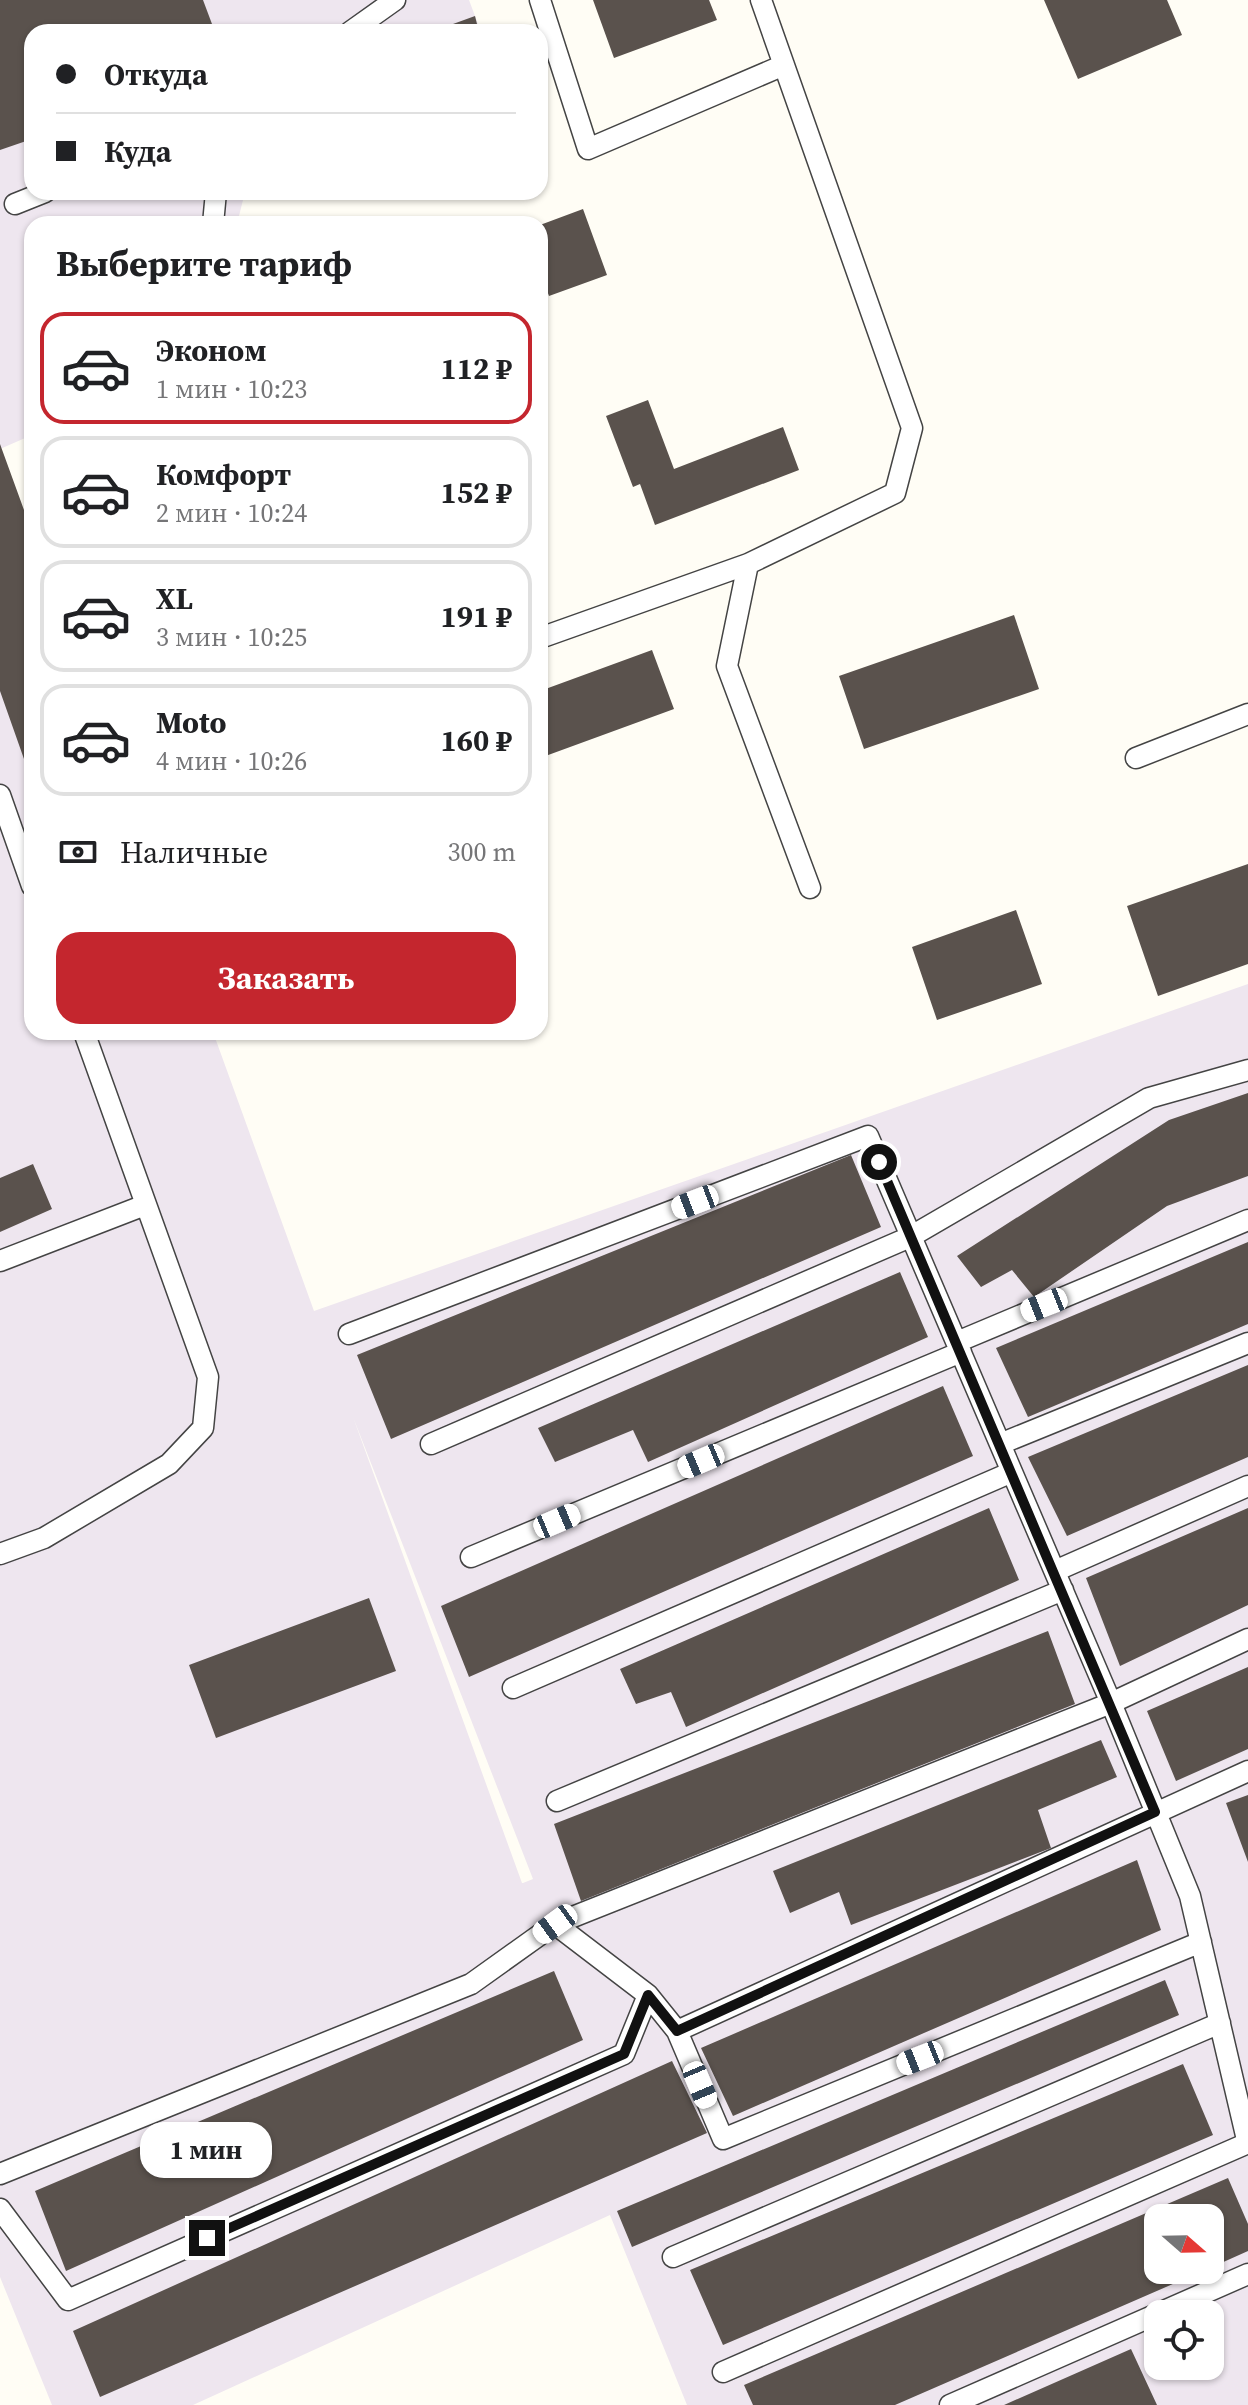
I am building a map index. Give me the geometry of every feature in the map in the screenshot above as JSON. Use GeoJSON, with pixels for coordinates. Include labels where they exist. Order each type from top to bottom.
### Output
{"type":"FeatureCollection","features":[{"type":"Feature","properties":{"kind":"lane"},"geometry":{"type":"LineString","coordinates":[[361,24],[395,0]]}},
{"type":"Feature","properties":{"kind":"lane"},"geometry":{"type":"LineString","coordinates":[[540,0],[548,24]]}},
{"type":"Feature","properties":{"kind":"lane"},"geometry":{"type":"LineString","coordinates":[[548,635],[748,564],[895,493],[912,428],[761,0]]}},
{"type":"Feature","properties":{"kind":"lane"},"geometry":{"type":"LineString","coordinates":[[548,25],[588,149],[784,65]]}},
{"type":"Feature","properties":{"kind":"lane"},"geometry":{"type":"LineString","coordinates":[[15,204],[25,200]]}},
{"type":"Feature","properties":{"kind":"lane"},"geometry":{"type":"LineString","coordinates":[[748,564],[727,666],[810,888]]}},
{"type":"Feature","properties":{"kind":"lane"},"geometry":{"type":"LineString","coordinates":[[1136,758],[1248,714]]}},
{"type":"Feature","properties":{"kind":"lane"},"geometry":{"type":"LineString","coordinates":[[0,795],[24,863]]}},
{"type":"Feature","properties":{"kind":"lane"},"geometry":{"type":"LineString","coordinates":[[0,1554],[44,1538],[169,1464],[203,1428],[208,1377],[87,1040]]}},
{"type":"Feature","properties":{"kind":"lane"},"geometry":{"type":"LineString","coordinates":[[431,1444],[910,1237],[1149,1098],[1248,1070]]}},
{"type":"Feature","properties":{"kind":"lane"},"geometry":{"type":"LineString","coordinates":[[349,1334],[868,1136],[1111,1703],[1190,1896],[1248,2144],[723,2372]]}},
{"type":"Feature","properties":{"kind":"lane"},"geometry":{"type":"LineString","coordinates":[[0,1261],[145,1205]]}},
{"type":"Feature","properties":{"kind":"lane"},"geometry":{"type":"LineString","coordinates":[[471,1557],[1248,1220]]}},
{"type":"Feature","properties":{"kind":"lane"},"geometry":{"type":"LineString","coordinates":[[1000,1444],[1248,1343]]}},
{"type":"Feature","properties":{"kind":"lane"},"geometry":{"type":"LineString","coordinates":[[513,1688],[1012,1472]]}},
{"type":"Feature","properties":{"kind":"lane"},"geometry":{"type":"LineString","coordinates":[[1055,1571],[1248,1486]]}},
{"type":"Feature","properties":{"kind":"lane"},"geometry":{"type":"LineString","coordinates":[[557,1801],[1063,1590]]}},
{"type":"Feature","properties":{"kind":"lane"},"geometry":{"type":"LineString","coordinates":[[0,2174],[471,1984],[555,1924],[1111,1703],[1248,1639]]}},
{"type":"Feature","properties":{"kind":"lane"},"geometry":{"type":"LineString","coordinates":[[677,2031],[1248,1771]]}},
{"type":"Feature","properties":{"kind":"lane"},"geometry":{"type":"LineString","coordinates":[[555,1924],[648,1995],[677,2031],[723,2139],[1201,1942]]}},
{"type":"Feature","properties":{"kind":"lane"},"geometry":{"type":"LineString","coordinates":[[0,2209],[68,2300],[624,2054],[648,1995]]}},
{"type":"Feature","properties":{"kind":"lane"},"geometry":{"type":"LineString","coordinates":[[673,2257],[1220,2023]]}},
{"type":"Feature","properties":{"kind":"lane"},"geometry":{"type":"LineString","coordinates":[[950,2405],[1248,2274]]}},
{"type":"Feature","properties":{"kind":"shaded area"},"geometry":{"type":"Polygon","coordinates":[[[0,0],[469,0],[478,24],[24,24],[24,200],[243,200],[239,216],[24,216],[24,438],[0,449],[0,0]]]}},
{"type":"Feature","properties":{"kind":"shaded area"},"geometry":{"type":"Polygon","coordinates":[[[0,449],[24,514],[24,1040],[216,1040],[314,1311],[1248,984],[1248,2405],[687,2405],[610,2215],[193,2405],[52,2405],[0,2277],[0,449]],[[353,1417],[522,1883],[533,1879],[353,1417]]]}},
{"type":"Feature","properties":{"kind":"building"},"geometry":{"type":"Polygon","coordinates":[[[0,0],[203,0],[212,24],[24,24],[24,142],[0,150],[0,0]]]}},
{"type":"Feature","properties":{"kind":"building"},"geometry":{"type":"Polygon","coordinates":[[[593,0],[709,0],[717,20],[614,58],[593,0]]]}},
{"type":"Feature","properties":{"kind":"building"},"geometry":{"type":"Polygon","coordinates":[[[1044,0],[1167,0],[1182,35],[1078,79],[1044,0]]]}},
{"type":"Feature","properties":{"kind":"building"},"geometry":{"type":"Polygon","coordinates":[[[475,16],[477,24],[453,24],[475,16]]]}},
{"type":"Feature","properties":{"kind":"building"},"geometry":{"type":"Polygon","coordinates":[[[583,209],[607,275],[549,296],[548,222],[583,209]]]}},
{"type":"Feature","properties":{"kind":"building"},"geometry":{"type":"Polygon","coordinates":[[[648,400],[674,469],[783,427],[799,470],[655,525],[640,484],[633,487],[606,416],[648,400]]]}},
{"type":"Feature","properties":{"kind":"building"},"geometry":{"type":"Polygon","coordinates":[[[0,444],[24,510],[24,759],[0,691],[0,444]]]}},
{"type":"Feature","properties":{"kind":"building"},"geometry":{"type":"Polygon","coordinates":[[[1014,615],[1039,689],[864,749],[839,676],[1014,615]]]}},
{"type":"Feature","properties":{"kind":"building"},"geometry":{"type":"Polygon","coordinates":[[[652,650],[674,709],[548,755],[548,688],[652,650]]]}},
{"type":"Feature","properties":{"kind":"building"},"geometry":{"type":"Polygon","coordinates":[[[1248,864],[1248,964],[1158,996],[1127,906],[1248,864]]]}},
{"type":"Feature","properties":{"kind":"building"},"geometry":{"type":"Polygon","coordinates":[[[1016,910],[1042,984],[937,1020],[912,947],[1016,910]]]}},
{"type":"Feature","properties":{"kind":"building"},"geometry":{"type":"Polygon","coordinates":[[[1248,1093],[1248,1176],[1167,1206],[1034,1297],[1012,1270],[981,1287],[957,1256],[1169,1120],[1248,1093]]]}},
{"type":"Feature","properties":{"kind":"building"},"geometry":{"type":"Polygon","coordinates":[[[851,1155],[881,1227],[391,1439],[357,1355],[851,1155]]]}},
{"type":"Feature","properties":{"kind":"building"},"geometry":{"type":"Polygon","coordinates":[[[33,1164],[52,1209],[0,1232],[0,1178],[33,1164]]]}},
{"type":"Feature","properties":{"kind":"building"},"geometry":{"type":"Polygon","coordinates":[[[1248,1242],[1248,1324],[1028,1417],[996,1348],[1248,1242]]]}},
{"type":"Feature","properties":{"kind":"building"},"geometry":{"type":"Polygon","coordinates":[[[900,1272],[928,1337],[648,1462],[633,1430],[555,1462],[538,1428],[900,1272]]]}},
{"type":"Feature","properties":{"kind":"building"},"geometry":{"type":"Polygon","coordinates":[[[1248,1365],[1248,1457],[1067,1536],[1028,1457],[1248,1365]]]}},
{"type":"Feature","properties":{"kind":"building"},"geometry":{"type":"Polygon","coordinates":[[[943,1386],[973,1456],[469,1677],[441,1606],[943,1386]]]}},
{"type":"Feature","properties":{"kind":"building"},"geometry":{"type":"Polygon","coordinates":[[[989,1508],[1019,1580],[686,1727],[671,1692],[636,1704],[620,1669],[989,1508]]]}},
{"type":"Feature","properties":{"kind":"building"},"geometry":{"type":"Polygon","coordinates":[[[1248,1508],[1248,1605],[1120,1666],[1086,1578],[1248,1508]]]}},
{"type":"Feature","properties":{"kind":"building"},"geometry":{"type":"Polygon","coordinates":[[[369,1598],[396,1671],[216,1738],[189,1665],[369,1598]]]}},
{"type":"Feature","properties":{"kind":"building"},"geometry":{"type":"Polygon","coordinates":[[[1048,1631],[1075,1704],[581,1901],[554,1824],[1048,1631]]]}},
{"type":"Feature","properties":{"kind":"building"},"geometry":{"type":"Polygon","coordinates":[[[1248,1667],[1248,1749],[1176,1781],[1147,1711],[1248,1667]]]}},
{"type":"Feature","properties":{"kind":"building"},"geometry":{"type":"Polygon","coordinates":[[[1101,1740],[1117,1777],[1038,1810],[1051,1848],[851,1925],[839,1892],[790,1913],[773,1871],[1101,1740]]]}},
{"type":"Feature","properties":{"kind":"building"},"geometry":{"type":"Polygon","coordinates":[[[1248,1795],[1248,1862],[1226,1803],[1248,1795]]]}},
{"type":"Feature","properties":{"kind":"building"},"geometry":{"type":"Polygon","coordinates":[[[1137,1860],[1161,1930],[733,2116],[701,2048],[1137,1860]]]}},
{"type":"Feature","properties":{"kind":"building"},"geometry":{"type":"Polygon","coordinates":[[[554,1971],[583,2040],[66,2271],[35,2191],[554,1971]]]}},
{"type":"Feature","properties":{"kind":"building"},"geometry":{"type":"Polygon","coordinates":[[[1165,1980],[1179,2015],[632,2247],[617,2211],[1165,1980]]]}},
{"type":"Feature","properties":{"kind":"building"},"geometry":{"type":"Polygon","coordinates":[[[672,2061],[707,2133],[100,2397],[73,2331],[672,2061]]]}},
{"type":"Feature","properties":{"kind":"building"},"geometry":{"type":"Polygon","coordinates":[[[1183,2064],[1213,2135],[723,2345],[690,2270],[1183,2064]]]}},
{"type":"Feature","properties":{"kind":"building"},"geometry":{"type":"Polygon","coordinates":[[[1228,2178],[1248,2224],[1248,2251],[1224,2262],[1224,2204],[1167,2204],[1228,2178]]]}},
{"type":"Feature","properties":{"kind":"building"},"geometry":{"type":"Polygon","coordinates":[[[1144,2214],[1144,2284],[1173,2284],[895,2405],[753,2405],[744,2385],[1144,2214]]]}},
{"type":"Feature","properties":{"kind":"building"},"geometry":{"type":"Polygon","coordinates":[[[1131,2349],[1157,2405],[1004,2405],[1131,2349]]]}},
{"type":"Feature","properties":{"kind":"route"},"geometry":{"type":"LineString","coordinates":[[207,2238],[624,2054],[648,1995],[677,2031],[1155,1812],[879,1162]]}}]}
